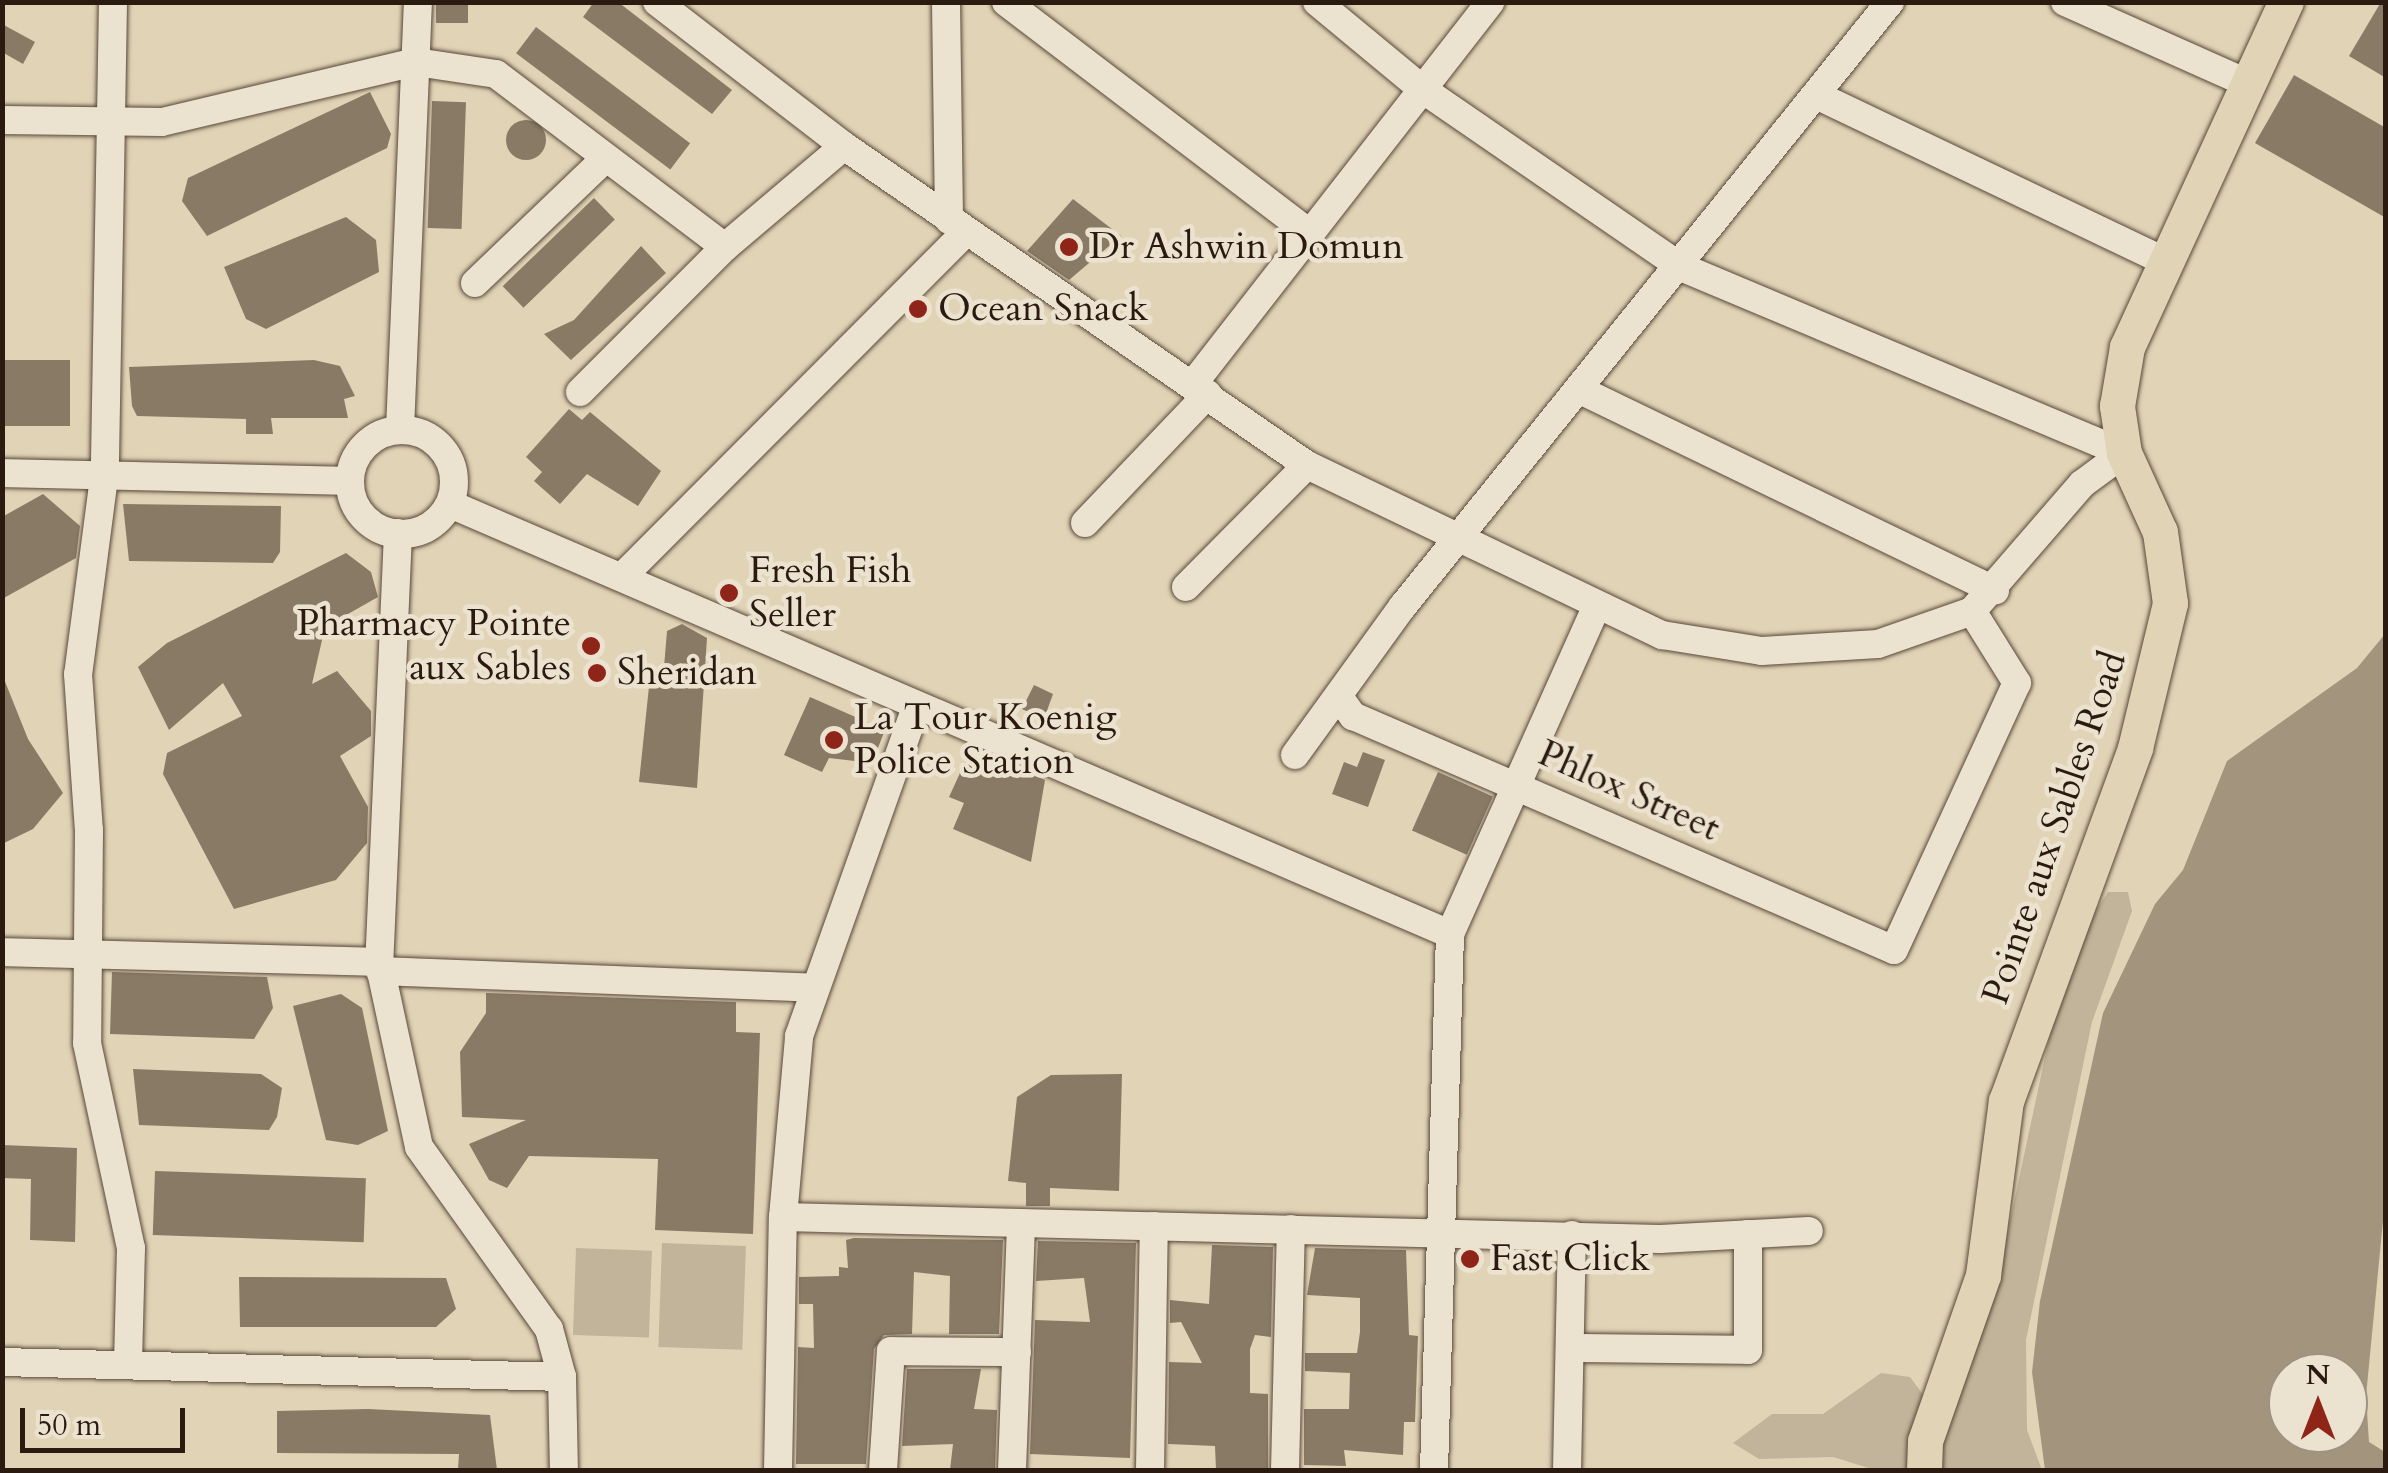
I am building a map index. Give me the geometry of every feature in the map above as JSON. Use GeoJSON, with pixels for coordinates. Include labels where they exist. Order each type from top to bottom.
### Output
{"type":"FeatureCollection","features":[{"type":"Feature","properties":{"kind":"main road","name":"Pointe aux Sables Road"},"geometry":{"type":"LineString","coordinates":[[1924,1470],[1925,1442],[1983,1276],[2006,1101],[2135,748],[2170,603],[2160,532],[2124,452],[2117,406],[2128,347],[2164,261],[2286,2]]}},
{"type":"Feature","properties":{"kind":"street"},"geometry":{"type":"LineString","coordinates":[[112,2],[105,470],[78,674],[91,954],[87,1043],[131,1248],[128,1365]]}},
{"type":"Feature","properties":{"kind":"street"},"geometry":{"type":"LineString","coordinates":[[400,430],[418,2]]}},
{"type":"Feature","properties":{"kind":"street"},"geometry":{"type":"LineString","coordinates":[[657,2],[844,146],[1307,464],[1463,538],[1596,608],[1662,635],[1762,652],[1878,644],[1972,610],[1995,591],[2082,484],[2124,452]]}},
{"type":"Feature","properties":{"kind":"street"},"geometry":{"type":"LineString","coordinates":[[624,574],[958,226],[946,2]]}},
{"type":"Feature","properties":{"kind":"street"},"geometry":{"type":"LineString","coordinates":[[1006,2],[1308,233]]}},
{"type":"Feature","properties":{"kind":"street"},"geometry":{"type":"LineString","coordinates":[[1317,2],[1422,89],[1680,267],[2124,452]]}},
{"type":"Feature","properties":{"kind":"street"},"geometry":{"type":"LineString","coordinates":[[1085,522],[1200,389],[1308,233],[1490,2]]}},
{"type":"Feature","properties":{"kind":"street"},"geometry":{"type":"LineString","coordinates":[[1295,755],[1890,2]]}},
{"type":"Feature","properties":{"kind":"street"},"geometry":{"type":"LineString","coordinates":[[2065,2],[2250,84]]}},
{"type":"Feature","properties":{"kind":"street"},"geometry":{"type":"LineString","coordinates":[[2,120],[162,122],[416,62],[496,74],[725,247]]}},
{"type":"Feature","properties":{"kind":"street"},"geometry":{"type":"LineString","coordinates":[[1816,95],[2164,261]]}},
{"type":"Feature","properties":{"kind":"street"},"geometry":{"type":"LineString","coordinates":[[580,392],[725,247],[844,146]]}},
{"type":"Feature","properties":{"kind":"street"},"geometry":{"type":"LineString","coordinates":[[476,282],[606,158]]}},
{"type":"Feature","properties":{"kind":"street"},"geometry":{"type":"LineString","coordinates":[[1580,390],[1995,591]]}},
{"type":"Feature","properties":{"kind":"street"},"geometry":{"type":"LineString","coordinates":[[400,430],[446,453],[450,504],[428,527],[398,534],[370,522],[350,481],[360,452],[400,430]]}},
{"type":"Feature","properties":{"kind":"street"},"geometry":{"type":"LineString","coordinates":[[1186,587],[1307,464]]}},
{"type":"Feature","properties":{"kind":"street"},"geometry":{"type":"LineString","coordinates":[[2,473],[105,470],[350,481]]}},
{"type":"Feature","properties":{"kind":"street"},"geometry":{"type":"LineString","coordinates":[[450,504],[624,574],[916,707],[1450,934]]}},
{"type":"Feature","properties":{"kind":"street"},"geometry":{"type":"LineString","coordinates":[[398,534],[379,966],[419,1147],[517,1276],[549,1329],[562,1377],[564,1470]]}},
{"type":"Feature","properties":{"kind":"street"},"geometry":{"type":"LineString","coordinates":[[1434,1470],[1450,934],[1513,780],[1596,608]]}},
{"type":"Feature","properties":{"kind":"street","name":"Phlox Street"},"geometry":{"type":"LineString","coordinates":[[1339,696],[1353,716],[1513,780],[1894,950],[2018,684],[1972,610]]}},
{"type":"Feature","properties":{"kind":"street"},"geometry":{"type":"LineString","coordinates":[[778,1470],[783,1217],[799,1036],[916,707]]}},
{"type":"Feature","properties":{"kind":"street"},"geometry":{"type":"LineString","coordinates":[[2,952],[814,988]]}},
{"type":"Feature","properties":{"kind":"street"},"geometry":{"type":"LineString","coordinates":[[783,1217],[1572,1235],[1809,1231]]}},
{"type":"Feature","properties":{"kind":"street"},"geometry":{"type":"LineString","coordinates":[[1012,1470],[1022,1223]]}},
{"type":"Feature","properties":{"kind":"street"},"geometry":{"type":"LineString","coordinates":[[1150,1470],[1154,1226]]}},
{"type":"Feature","properties":{"kind":"street"},"geometry":{"type":"LineString","coordinates":[[1285,1470],[1291,1229]]}},
{"type":"Feature","properties":{"kind":"street"},"geometry":{"type":"LineString","coordinates":[[1570,1348],[1748,1350],[1748,1234]]}},
{"type":"Feature","properties":{"kind":"street"},"geometry":{"type":"LineString","coordinates":[[1567,1470],[1572,1235]]}},
{"type":"Feature","properties":{"kind":"street"},"geometry":{"type":"LineString","coordinates":[[884,1470],[892,1351],[1017,1352]]}},
{"type":"Feature","properties":{"kind":"street"},"geometry":{"type":"LineString","coordinates":[[2,1362],[562,1377]]}},
{"type":"Feature","properties":{"kind":"shaded area"},"geometry":{"type":"Polygon","coordinates":[[[2385,634],[2386,1190],[2368,1375],[2368,1353],[2268,1353],[2268,1453],[2368,1453],[2368,1427],[2369,1442],[2385,1452],[2385,1470],[2045,1470],[2032,1372],[2040,1301],[2103,1013],[2155,904],[2183,870],[2227,761],[2357,668],[2385,634]]]}},
{"type":"Feature","properties":{"kind":"shaded area"},"geometry":{"type":"Polygon","coordinates":[[[2108,892],[2128,892],[2132,911],[2092,1022],[2026,1340],[2027,1430],[2042,1470],[1875,1470],[1833,1457],[1759,1459],[1733,1443],[1772,1414],[1823,1414],[1881,1373],[1910,1377],[1933,1408],[1994,1296],[2067,954],[2108,892]]]}},
{"type":"Feature","properties":{"kind":"shaded area"},"geometry":{"type":"Polygon","coordinates":[[[662,1243],[746,1246],[742,1350],[658,1347],[662,1243]]]}},
{"type":"Feature","properties":{"kind":"shaded area"},"geometry":{"type":"Polygon","coordinates":[[[576,1248],[652,1251],[649,1338],[573,1335],[576,1248]]]}},
{"type":"Feature","properties":{"kind":"building"},"geometry":{"type":"Polygon","coordinates":[[[436,2],[468,2],[468,23],[436,23],[436,2]]]}},
{"type":"Feature","properties":{"kind":"building"},"geometry":{"type":"Polygon","coordinates":[[[594,2],[618,2],[732,90],[712,114],[583,17],[594,2]]]}},
{"type":"Feature","properties":{"kind":"building"},"geometry":{"type":"Polygon","coordinates":[[[2381,2],[2386,2],[2386,78],[2349,56],[2381,2]]]}},
{"type":"Feature","properties":{"kind":"building"},"geometry":{"type":"Polygon","coordinates":[[[2,24],[35,42],[23,64],[2,52],[2,24]]]}},
{"type":"Feature","properties":{"kind":"building"},"geometry":{"type":"Polygon","coordinates":[[[536,27],[690,143],[670,170],[516,53],[536,27]]]}},
{"type":"Feature","properties":{"kind":"building"},"geometry":{"type":"Polygon","coordinates":[[[2294,75],[2386,128],[2386,218],[2255,143],[2294,75]]]}},
{"type":"Feature","properties":{"kind":"building"},"geometry":{"type":"Polygon","coordinates":[[[370,92],[391,134],[387,148],[207,236],[182,201],[188,178],[370,92]]]}},
{"type":"Feature","properties":{"kind":"building"},"geometry":{"type":"Polygon","coordinates":[[[432,101],[466,102],[462,229],[428,228],[432,101]]]}},
{"type":"Feature","properties":{"kind":"building"},"geometry":{"type":"Polygon","coordinates":[[[526,120],[540,126],[546,140],[540,154],[526,160],[512,154],[506,140],[512,126],[526,120]]]}},
{"type":"Feature","properties":{"kind":"building"},"geometry":{"type":"Polygon","coordinates":[[[594,198],[615,220],[523,308],[503,286],[594,198]]]}},
{"type":"Feature","properties":{"kind":"building","name":"Dr Ashwin Domun"},"geometry":{"type":"Polygon","coordinates":[[[1073,199],[1121,236],[1069,280],[1027,251],[1073,199]]]}},
{"type":"Feature","properties":{"kind":"building"},"geometry":{"type":"Polygon","coordinates":[[[346,217],[376,240],[379,272],[266,329],[246,319],[224,267],[346,217]]]}},
{"type":"Feature","properties":{"kind":"building"},"geometry":{"type":"Polygon","coordinates":[[[641,246],[666,273],[571,360],[544,334],[574,320],[641,246]]]}},
{"type":"Feature","properties":{"kind":"building"},"geometry":{"type":"Polygon","coordinates":[[[2,360],[70,360],[70,426],[2,426],[2,360]]]}},
{"type":"Feature","properties":{"kind":"building"},"geometry":{"type":"Polygon","coordinates":[[[314,360],[340,366],[355,396],[344,399],[348,418],[271,418],[273,434],[246,434],[246,419],[137,416],[132,406],[129,367],[314,360]]]}},
{"type":"Feature","properties":{"kind":"building"},"geometry":{"type":"Polygon","coordinates":[[[569,409],[582,420],[590,412],[661,471],[638,506],[587,474],[560,504],[534,481],[542,472],[526,457],[569,409]]]}},
{"type":"Feature","properties":{"kind":"building"},"geometry":{"type":"Polygon","coordinates":[[[43,494],[80,526],[76,558],[2,599],[2,517],[43,494]]]}},
{"type":"Feature","properties":{"kind":"building"},"geometry":{"type":"Polygon","coordinates":[[[123,504],[281,506],[280,552],[273,563],[129,561],[123,504]]]}},
{"type":"Feature","properties":{"kind":"building"},"geometry":{"type":"Polygon","coordinates":[[[346,553],[371,572],[378,597],[325,627],[312,684],[337,671],[371,711],[371,736],[340,756],[368,807],[367,843],[336,880],[234,909],[163,774],[167,753],[242,716],[223,683],[169,730],[138,667],[167,643],[346,553]]]}},
{"type":"Feature","properties":{"kind":"building"},"geometry":{"type":"Polygon","coordinates":[[[682,624],[707,638],[697,788],[639,782],[650,677],[663,679],[667,631],[682,624]]]}},
{"type":"Feature","properties":{"kind":"building"},"geometry":{"type":"Polygon","coordinates":[[[2,674],[28,739],[63,793],[33,829],[2,844],[2,674]]]}},
{"type":"Feature","properties":{"kind":"building"},"geometry":{"type":"Polygon","coordinates":[[[1034,685],[1053,694],[1044,719],[1022,709],[1034,685]]]}},
{"type":"Feature","properties":{"kind":"building","name":"La Tour Koenig Police Station"},"geometry":{"type":"Polygon","coordinates":[[[810,697],[885,730],[872,763],[829,758],[822,772],[784,755],[810,697]]]}},
{"type":"Feature","properties":{"kind":"building"},"geometry":{"type":"Polygon","coordinates":[[[971,749],[1045,780],[1031,862],[953,829],[964,803],[949,797],[971,749]]]}},
{"type":"Feature","properties":{"kind":"building"},"geometry":{"type":"Polygon","coordinates":[[[1363,752],[1385,760],[1368,807],[1332,794],[1344,762],[1357,767],[1363,752]]]}},
{"type":"Feature","properties":{"kind":"building"},"geometry":{"type":"Polygon","coordinates":[[[1438,772],[1493,796],[1467,855],[1412,830],[1438,772]]]}},
{"type":"Feature","properties":{"kind":"building"},"geometry":{"type":"Polygon","coordinates":[[[112,972],[267,977],[273,1008],[254,1039],[110,1034],[112,972]]]}},
{"type":"Feature","properties":{"kind":"building"},"geometry":{"type":"Polygon","coordinates":[[[486,993],[736,1002],[736,1032],[760,1033],[753,1234],[655,1230],[658,1159],[529,1156],[507,1188],[489,1180],[469,1144],[526,1120],[462,1117],[460,1052],[486,1013],[486,993]]]}},
{"type":"Feature","properties":{"kind":"building"},"geometry":{"type":"Polygon","coordinates":[[[341,994],[362,1008],[388,1131],[358,1145],[326,1140],[293,1006],[341,994]]]}},
{"type":"Feature","properties":{"kind":"building"},"geometry":{"type":"Polygon","coordinates":[[[133,1069],[261,1074],[282,1088],[277,1117],[269,1130],[139,1125],[133,1069]]]}},
{"type":"Feature","properties":{"kind":"building"},"geometry":{"type":"Polygon","coordinates":[[[1122,1074],[1119,1191],[1050,1188],[1050,1206],[1026,1206],[1026,1183],[1008,1181],[1017,1097],[1051,1075],[1122,1074]]]}},
{"type":"Feature","properties":{"kind":"building"},"geometry":{"type":"Polygon","coordinates":[[[2,1145],[77,1148],[75,1242],[30,1240],[31,1179],[2,1178],[2,1145]]]}},
{"type":"Feature","properties":{"kind":"building"},"geometry":{"type":"Polygon","coordinates":[[[155,1171],[366,1178],[364,1242],[153,1235],[155,1171]]]}},
{"type":"Feature","properties":{"kind":"building"},"geometry":{"type":"Polygon","coordinates":[[[846,1240],[1003,1240],[999,1334],[949,1334],[950,1276],[914,1272],[912,1334],[884,1335],[874,1349],[866,1464],[796,1464],[798,1347],[814,1348],[813,1304],[799,1304],[799,1277],[839,1276],[839,1267],[848,1268],[846,1240]]]}},
{"type":"Feature","properties":{"kind":"building"},"geometry":{"type":"Polygon","coordinates":[[[1038,1241],[1136,1243],[1130,1458],[1030,1454],[1035,1320],[1090,1322],[1084,1278],[1036,1281],[1038,1241]]]}},
{"type":"Feature","properties":{"kind":"building"},"geometry":{"type":"Polygon","coordinates":[[[1212,1245],[1273,1247],[1271,1337],[1255,1335],[1250,1349],[1250,1393],[1268,1394],[1268,1470],[1216,1470],[1215,1446],[1168,1444],[1169,1362],[1202,1363],[1181,1322],[1170,1323],[1170,1300],[1209,1304],[1212,1245]]]}},
{"type":"Feature","properties":{"kind":"building"},"geometry":{"type":"Polygon","coordinates":[[[1315,1248],[1406,1250],[1409,1335],[1418,1336],[1415,1422],[1404,1422],[1403,1455],[1344,1450],[1346,1466],[1304,1465],[1304,1409],[1349,1409],[1350,1373],[1305,1371],[1305,1353],[1357,1353],[1360,1332],[1360,1298],[1307,1295],[1315,1248]]]}},
{"type":"Feature","properties":{"kind":"building"},"geometry":{"type":"Polygon","coordinates":[[[239,1277],[446,1278],[456,1309],[436,1327],[240,1327],[239,1277]]]}},
{"type":"Feature","properties":{"kind":"building"},"geometry":{"type":"Polygon","coordinates":[[[907,1369],[981,1369],[974,1409],[997,1410],[995,1470],[950,1470],[953,1444],[902,1446],[907,1369]]]}},
{"type":"Feature","properties":{"kind":"building"},"geometry":{"type":"Polygon","coordinates":[[[368,1409],[490,1415],[497,1470],[458,1470],[459,1454],[277,1453],[277,1411],[368,1409]]]}},
{"type":"Feature","properties":{"kind":"place","name":"Dr Ashwin Domun"},"geometry":{"type":"Point","coordinates":[1069,247]}},
{"type":"Feature","properties":{"kind":"place","name":"Ocean Snack"},"geometry":{"type":"Point","coordinates":[918,309]}},
{"type":"Feature","properties":{"kind":"place","name":"Fresh Fish Seller"},"geometry":{"type":"Point","coordinates":[729,593]}},
{"type":"Feature","properties":{"kind":"place","name":"Pharmacy Pointe aux Sables"},"geometry":{"type":"Point","coordinates":[591,646]}},
{"type":"Feature","properties":{"kind":"place","name":"Sheridan"},"geometry":{"type":"Point","coordinates":[597,673]}},
{"type":"Feature","properties":{"kind":"place","name":"La Tour Koenig Police Station"},"geometry":{"type":"Point","coordinates":[834,740]}},
{"type":"Feature","properties":{"kind":"place","name":"Fast Click"},"geometry":{"type":"Point","coordinates":[1470,1259]}}]}
